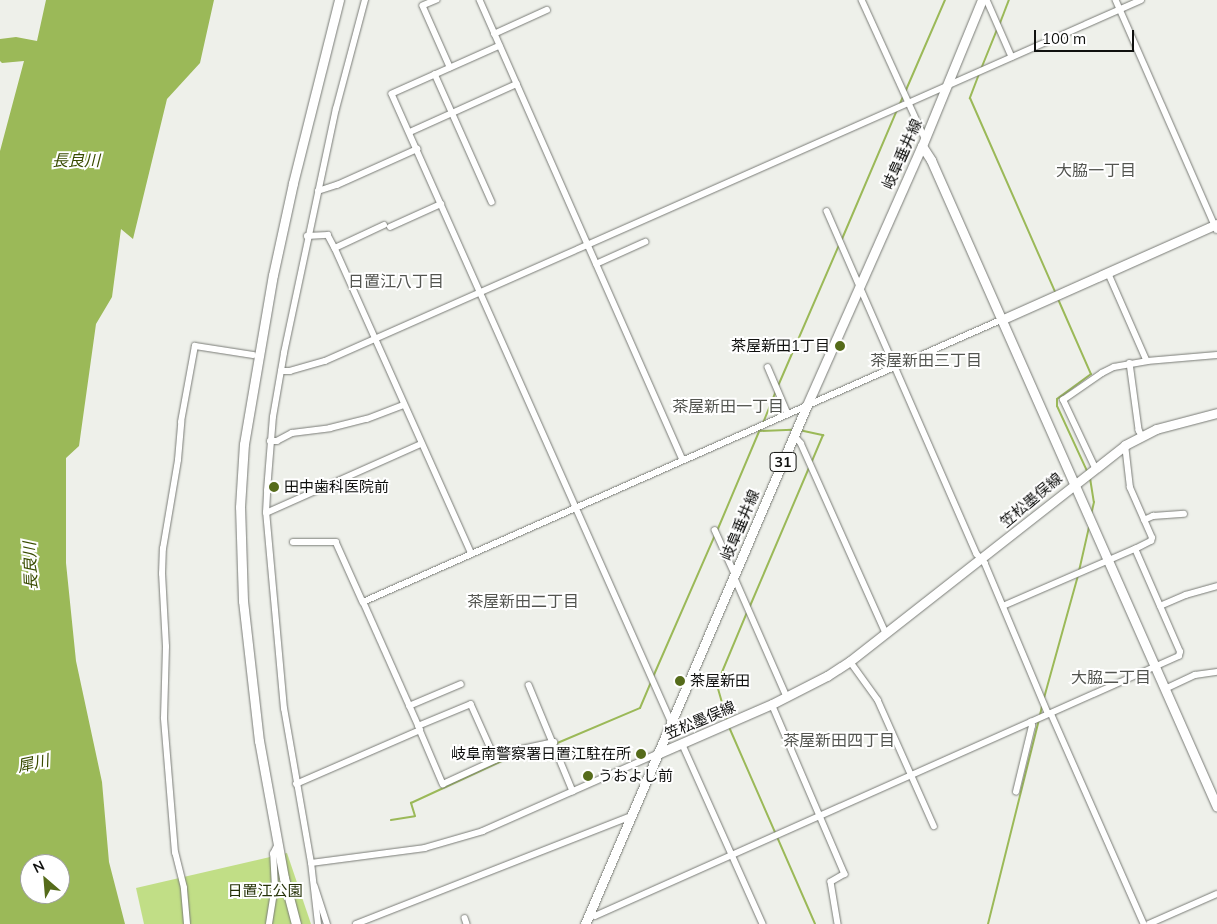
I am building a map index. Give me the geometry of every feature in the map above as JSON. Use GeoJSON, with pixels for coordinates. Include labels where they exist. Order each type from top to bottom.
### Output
{"type":"FeatureCollection","features":[{"type":"Feature","properties":{"kind":"main road"},"geometry":{"type":"LineString","coordinates":[[296,924],[278,844],[259,741],[243,601],[240,507],[244,444],[273,275],[293,183],[338,0]]}},
{"type":"Feature","properties":{"kind":"main road","name":"岐阜垂井線"},"geometry":{"type":"LineString","coordinates":[[585,924],[593,914],[629,818],[656,754],[923,142],[982,0]]}},
{"type":"Feature","properties":{"kind":"main road","name":"笠松墨俣線"},"geometry":{"type":"LineString","coordinates":[[656,754],[772,704],[827,676],[850,661],[1074,485],[923,142]]}},
{"type":"Feature","properties":{"kind":"main road"},"geometry":{"type":"LineString","coordinates":[[1001,320],[1108,272],[1216,227]]}},
{"type":"Feature","properties":{"kind":"main road"},"geometry":{"type":"LineString","coordinates":[[1217,413],[1156,429],[1142,436],[1125,445],[1074,485],[1217,808]]}},
{"type":"Feature","properties":{"kind":"street"},"geometry":{"type":"LineString","coordinates":[[318,924],[311,863],[284,709],[266,513],[270,441],[281,371],[307,236],[336,109],[365,0]]}},
{"type":"Feature","properties":{"kind":"street"},"geometry":{"type":"LineString","coordinates":[[437,0],[422,6],[450,67]]}},
{"type":"Feature","properties":{"kind":"street"},"geometry":{"type":"LineString","coordinates":[[480,0],[683,460]]}},
{"type":"Feature","properties":{"kind":"street"},"geometry":{"type":"LineString","coordinates":[[862,0],[908,102],[923,142]]}},
{"type":"Feature","properties":{"kind":"street"},"geometry":{"type":"LineString","coordinates":[[987,0],[1012,57]]}},
{"type":"Feature","properties":{"kind":"street"},"geometry":{"type":"LineString","coordinates":[[1116,0],[1216,227]]}},
{"type":"Feature","properties":{"kind":"street"},"geometry":{"type":"LineString","coordinates":[[281,371],[290,371],[325,361],[1141,0]]}},
{"type":"Feature","properties":{"kind":"street"},"geometry":{"type":"LineString","coordinates":[[494,34],[547,10]]}},
{"type":"Feature","properties":{"kind":"street"},"geometry":{"type":"LineString","coordinates":[[500,46],[392,94],[671,721]]}},
{"type":"Feature","properties":{"kind":"street"},"geometry":{"type":"LineString","coordinates":[[435,74],[492,202]]}},
{"type":"Feature","properties":{"kind":"street"},"geometry":{"type":"LineString","coordinates":[[410,132],[517,84]]}},
{"type":"Feature","properties":{"kind":"street"},"geometry":{"type":"LineString","coordinates":[[318,191],[336,185],[417,149]]}},
{"type":"Feature","properties":{"kind":"street"},"geometry":{"type":"LineString","coordinates":[[335,248],[441,204]]}},
{"type":"Feature","properties":{"kind":"street"},"geometry":{"type":"LineString","coordinates":[[827,211],[977,554],[985,562],[1050,714],[1144,924]]}},
{"type":"Feature","properties":{"kind":"street"},"geometry":{"type":"LineString","coordinates":[[307,236],[328,235],[335,248],[403,405],[472,554]]}},
{"type":"Feature","properties":{"kind":"street"},"geometry":{"type":"LineString","coordinates":[[596,264],[645,242]]}},
{"type":"Feature","properties":{"kind":"street"},"geometry":{"type":"LineString","coordinates":[[1108,272],[1147,361]]}},
{"type":"Feature","properties":{"kind":"street"},"geometry":{"type":"LineString","coordinates":[[363,602],[1001,320]]}},
{"type":"Feature","properties":{"kind":"street"},"geometry":{"type":"LineString","coordinates":[[187,924],[184,888],[175,853],[164,718],[166,647],[162,574],[163,548],[178,460],[181,422],[195,346],[253,355]]}},
{"type":"Feature","properties":{"kind":"street"},"geometry":{"type":"LineString","coordinates":[[1095,468],[1063,400],[1102,373],[1130,363],[1217,355]]}},
{"type":"Feature","properties":{"kind":"street"},"geometry":{"type":"LineString","coordinates":[[1130,363],[1139,430],[1142,436]]}},
{"type":"Feature","properties":{"kind":"street"},"geometry":{"type":"LineString","coordinates":[[768,367],[788,414]]}},
{"type":"Feature","properties":{"kind":"street"},"geometry":{"type":"LineString","coordinates":[[270,441],[277,441],[292,432],[330,428],[367,419],[403,405]]}},
{"type":"Feature","properties":{"kind":"street"},"geometry":{"type":"LineString","coordinates":[[794,435],[801,443],[886,633]]}},
{"type":"Feature","properties":{"kind":"street"},"geometry":{"type":"LineString","coordinates":[[266,513],[421,444]]}},
{"type":"Feature","properties":{"kind":"street"},"geometry":{"type":"LineString","coordinates":[[1003,606],[1151,541],[1152,538],[1130,488],[1128,449],[1125,445]]}},
{"type":"Feature","properties":{"kind":"street"},"geometry":{"type":"LineString","coordinates":[[1144,520],[1153,516],[1184,514]]}},
{"type":"Feature","properties":{"kind":"street"},"geometry":{"type":"LineString","coordinates":[[715,530],[787,697]]}},
{"type":"Feature","properties":{"kind":"street"},"geometry":{"type":"LineString","coordinates":[[293,542],[336,542],[443,784],[525,748],[554,742]]}},
{"type":"Feature","properties":{"kind":"street"},"geometry":{"type":"LineString","coordinates":[[599,924],[593,914],[732,855],[1178,656],[1180,652],[1135,549]]}},
{"type":"Feature","properties":{"kind":"street"},"geometry":{"type":"LineString","coordinates":[[1160,606],[1186,595],[1217,586]]}},
{"type":"Feature","properties":{"kind":"street"},"geometry":{"type":"LineString","coordinates":[[850,661],[878,700],[934,826]]}},
{"type":"Feature","properties":{"kind":"street"},"geometry":{"type":"LineString","coordinates":[[1165,689],[1196,675],[1217,672]]}},
{"type":"Feature","properties":{"kind":"street"},"geometry":{"type":"LineString","coordinates":[[409,706],[461,684]]}},
{"type":"Feature","properties":{"kind":"street"},"geometry":{"type":"LineString","coordinates":[[528,685],[554,742],[573,791]]}},
{"type":"Feature","properties":{"kind":"street"},"geometry":{"type":"LineString","coordinates":[[296,784],[471,704],[496,760]]}},
{"type":"Feature","properties":{"kind":"street"},"geometry":{"type":"LineString","coordinates":[[772,704],[845,874],[830,882],[838,924]]}},
{"type":"Feature","properties":{"kind":"street"},"geometry":{"type":"LineString","coordinates":[[1016,792],[1032,726],[1030,722]]}},
{"type":"Feature","properties":{"kind":"street"},"geometry":{"type":"LineString","coordinates":[[682,743],[763,924]]}},
{"type":"Feature","properties":{"kind":"street"},"geometry":{"type":"LineString","coordinates":[[311,863],[400,852],[436,845],[483,831],[656,754]]}},
{"type":"Feature","properties":{"kind":"street"},"geometry":{"type":"LineString","coordinates":[[356,924],[629,818]]}},
{"type":"Feature","properties":{"kind":"street"},"geometry":{"type":"LineString","coordinates":[[269,924],[275,888],[273,854],[278,844]]}},
{"type":"Feature","properties":{"kind":"street"},"geometry":{"type":"LineString","coordinates":[[313,882],[319,892],[327,924]]}},
{"type":"Feature","properties":{"kind":"street"},"geometry":{"type":"LineString","coordinates":[[1149,924],[1217,894]]}},
{"type":"Feature","properties":{"kind":"green space","name":"日置江公園"},"geometry":{"type":"Polygon","coordinates":[[[287,853],[311,924],[144,924],[136,888],[287,853]]]}},
{"type":"Feature","properties":{"kind":"water","name":"長良川"},"geometry":{"type":"Polygon","coordinates":[[[46,0],[214,0],[200,63],[167,99],[133,239],[121,229],[112,297],[96,324],[79,446],[66,458],[66,563],[76,661],[102,782],[109,862],[125,924],[0,924],[0,151],[24,61],[2,63],[0,61],[0,39],[16,37],[37,41],[46,0]]]}},
{"type":"Feature","properties":{"kind":"waterway"},"geometry":{"type":"LineString","coordinates":[[906,90],[945,0]]}},
{"type":"Feature","properties":{"kind":"waterway"},"geometry":{"type":"LineString","coordinates":[[1000,23],[1009,0]]}},
{"type":"Feature","properties":{"kind":"waterway"},"geometry":{"type":"LineString","coordinates":[[981,69],[998,27]]}},
{"type":"Feature","properties":{"kind":"waterway"},"geometry":{"type":"LineString","coordinates":[[979,74],[970,98],[1055,292]]}},
{"type":"Feature","properties":{"kind":"waterway"},"geometry":{"type":"LineString","coordinates":[[899,106],[904,94]]}},
{"type":"Feature","properties":{"kind":"waterway"},"geometry":{"type":"LineString","coordinates":[[842,239],[897,110]]}},
{"type":"Feature","properties":{"kind":"waterway"},"geometry":{"type":"LineString","coordinates":[[778,386],[840,243]]}},
{"type":"Feature","properties":{"kind":"waterway"},"geometry":{"type":"LineString","coordinates":[[1058,299],[1091,374],[1057,399],[1057,406],[1087,471]]}},
{"type":"Feature","properties":{"kind":"waterway"},"geometry":{"type":"LineString","coordinates":[[763,423],[776,390]]}},
{"type":"Feature","properties":{"kind":"waterway"},"geometry":{"type":"LineString","coordinates":[[717,531],[760,429]]}},
{"type":"Feature","properties":{"kind":"waterway"},"geometry":{"type":"LineString","coordinates":[[759,431],[792,430]]}},
{"type":"Feature","properties":{"kind":"waterway"},"geometry":{"type":"LineString","coordinates":[[799,430],[823,435],[812,461]]}},
{"type":"Feature","properties":{"kind":"waterway"},"geometry":{"type":"LineString","coordinates":[[750,606],[810,465]]}},
{"type":"Feature","properties":{"kind":"waterway"},"geometry":{"type":"LineString","coordinates":[[1090,478],[1094,502],[1091,515]]}},
{"type":"Feature","properties":{"kind":"waterway"},"geometry":{"type":"LineString","coordinates":[[1079,571],[1089,527]]}},
{"type":"Feature","properties":{"kind":"waterway"},"geometry":{"type":"LineString","coordinates":[[653,677],[715,535]]}},
{"type":"Feature","properties":{"kind":"waterway"},"geometry":{"type":"LineString","coordinates":[[1044,698],[1078,575]]}},
{"type":"Feature","properties":{"kind":"waterway"},"geometry":{"type":"LineString","coordinates":[[727,720],[717,684],[748,610]]}},
{"type":"Feature","properties":{"kind":"waterway"},"geometry":{"type":"LineString","coordinates":[[555,744],[640,708],[651,682]]}},
{"type":"Feature","properties":{"kind":"waterway"},"geometry":{"type":"LineString","coordinates":[[1040,715],[1042,706]]}},
{"type":"Feature","properties":{"kind":"waterway"},"geometry":{"type":"LineString","coordinates":[[988,924],[1039,720]]}},
{"type":"Feature","properties":{"kind":"waterway"},"geometry":{"type":"LineString","coordinates":[[729,727],[815,924]]}},
{"type":"Feature","properties":{"kind":"waterway"},"geometry":{"type":"LineString","coordinates":[[391,820],[415,816],[411,803],[517,754],[536,749]]}},
{"type":"Feature","properties":{"kind":"place","name":"茶屋新田1丁目"},"geometry":{"type":"Point","coordinates":[840,346]}},
{"type":"Feature","properties":{"kind":"place","name":"田中歯科医院前"},"geometry":{"type":"Point","coordinates":[274,487]}},
{"type":"Feature","properties":{"kind":"place","name":"茶屋新田"},"geometry":{"type":"Point","coordinates":[680,681]}},
{"type":"Feature","properties":{"kind":"place","name":"岐阜南警察署日置江駐在所"},"geometry":{"type":"Point","coordinates":[641,754]}},
{"type":"Feature","properties":{"kind":"place","name":"うおよし前"},"geometry":{"type":"Point","coordinates":[588,776]}},
{"type":"Feature","properties":{"kind":"district","name":"大脇一丁目"},"geometry":{"type":"Point","coordinates":[1096,170]}},
{"type":"Feature","properties":{"kind":"district","name":"日置江八丁目"},"geometry":{"type":"Point","coordinates":[396,281]}},
{"type":"Feature","properties":{"kind":"district","name":"茶屋新田三丁目"},"geometry":{"type":"Point","coordinates":[926,360]}},
{"type":"Feature","properties":{"kind":"district","name":"茶屋新田一丁目"},"geometry":{"type":"Point","coordinates":[728,406]}},
{"type":"Feature","properties":{"kind":"district","name":"茶屋新田二丁目"},"geometry":{"type":"Point","coordinates":[523,601]}},
{"type":"Feature","properties":{"kind":"district","name":"大脇二丁目"},"geometry":{"type":"Point","coordinates":[1111,677]}},
{"type":"Feature","properties":{"kind":"district","name":"茶屋新田四丁目"},"geometry":{"type":"Point","coordinates":[839,740]}},
{"type":"Feature","properties":{"kind":"water label","name":"犀川"},"geometry":{"type":"Point","coordinates":[33,763]}}]}
